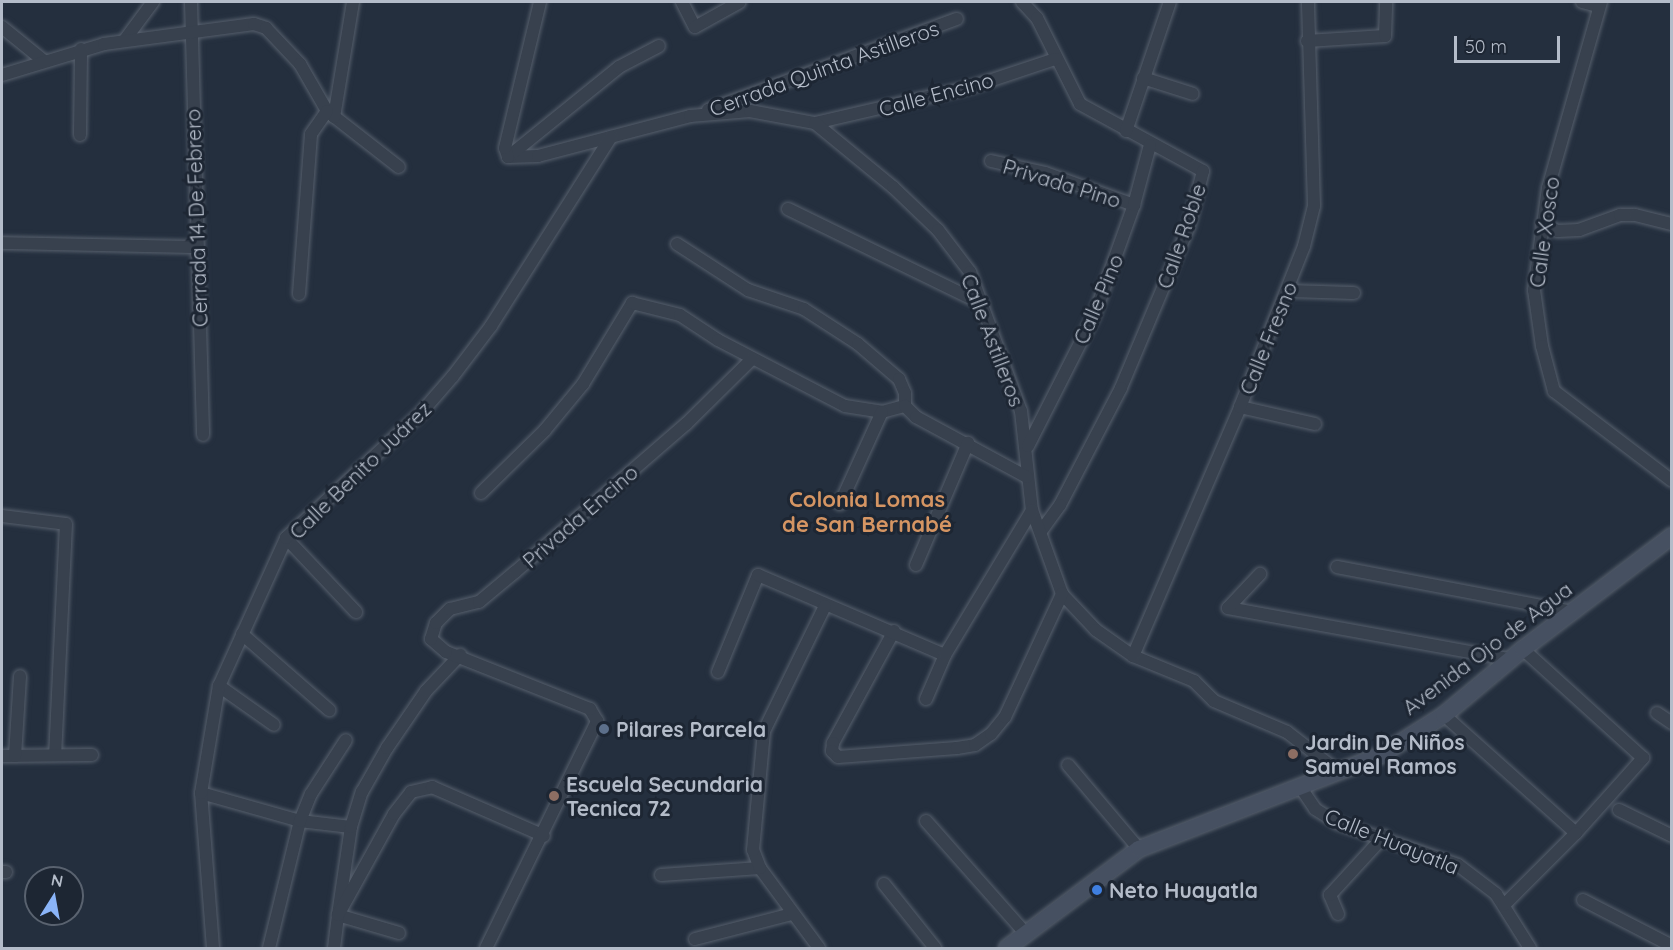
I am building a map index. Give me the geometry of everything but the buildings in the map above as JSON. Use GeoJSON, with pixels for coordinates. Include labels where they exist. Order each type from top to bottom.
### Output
{"type":"FeatureCollection","features":[{"type":"Feature","properties":{"kind":"street"},"geometry":{"type":"LineString","coordinates":[[124,41],[153,2]]}},
{"type":"Feature","properties":{"kind":"street","name":"Cerrada 14 De Febrero"},"geometry":{"type":"LineString","coordinates":[[191,2],[203,435]]}},
{"type":"Feature","properties":{"kind":"street"},"geometry":{"type":"LineString","coordinates":[[299,294],[311,134],[331,114],[353,2]]}},
{"type":"Feature","properties":{"kind":"street"},"geometry":{"type":"LineString","coordinates":[[540,2],[505,148],[508,157],[619,67],[660,46]]}},
{"type":"Feature","properties":{"kind":"street"},"geometry":{"type":"LineString","coordinates":[[682,2],[695,27],[740,2]]}},
{"type":"Feature","properties":{"kind":"street","name":"Calle Roble"},"geometry":{"type":"LineString","coordinates":[[1022,2],[1038,18],[1055,59],[1080,104],[1150,145],[1203,171],[1189,226],[1121,388],[1060,505],[1041,531]]}},
{"type":"Feature","properties":{"kind":"street"},"geometry":{"type":"LineString","coordinates":[[1126,131],[1170,2]]}},
{"type":"Feature","properties":{"kind":"street","name":"Calle Fresno"},"geometry":{"type":"LineString","coordinates":[[1133,656],[1287,291],[1314,206],[1307,41],[1308,2]]}},
{"type":"Feature","properties":{"kind":"street"},"geometry":{"type":"LineString","coordinates":[[1307,41],[1385,36],[1386,2]]}},
{"type":"Feature","properties":{"kind":"street"},"geometry":{"type":"LineString","coordinates":[[1582,2],[1599,4]]}},
{"type":"Feature","properties":{"kind":"street","name":"Calle Xosco"},"geometry":{"type":"LineString","coordinates":[[1599,4],[1560,138],[1542,224],[1534,290],[1554,391],[1671,481]]}},
{"type":"Feature","properties":{"kind":"street","name":"Cerrada Quinta Astilleros"},"geometry":{"type":"LineString","coordinates":[[690,116],[957,19]]}},
{"type":"Feature","properties":{"kind":"street"},"geometry":{"type":"LineString","coordinates":[[2,75],[81,49],[254,24],[266,28],[300,64],[331,114],[399,167]]}},
{"type":"Feature","properties":{"kind":"street"},"geometry":{"type":"LineString","coordinates":[[2,27],[44,61]]}},
{"type":"Feature","properties":{"kind":"street"},"geometry":{"type":"LineString","coordinates":[[80,135],[81,49]]}},
{"type":"Feature","properties":{"kind":"street","name":"Calle Encino"},"geometry":{"type":"LineString","coordinates":[[815,123],[971,87],[1055,59]]}},
{"type":"Feature","properties":{"kind":"street"},"geometry":{"type":"LineString","coordinates":[[1143,78],[1193,94]]}},
{"type":"Feature","properties":{"kind":"street","name":"Calle Astilleros"},"geometry":{"type":"LineString","coordinates":[[508,157],[538,156],[690,116],[750,111],[815,123],[856,153],[938,230],[970,272],[1008,368],[1028,446],[1027,477],[1032,510],[1062,594],[1096,630],[1133,656],[1194,681],[1214,701],[1287,732],[1340,773]]}},
{"type":"Feature","properties":{"kind":"street","name":"Calle Benito Juárez"},"geometry":{"type":"LineString","coordinates":[[213,948],[201,793],[219,686],[286,538],[420,414],[453,376],[491,326],[611,137]]}},
{"type":"Feature","properties":{"kind":"street","name":"Calle Pino"},"geometry":{"type":"LineString","coordinates":[[1028,446],[1094,316],[1134,205],[1150,145]]}},
{"type":"Feature","properties":{"kind":"street","name":"Privada Pino"},"geometry":{"type":"LineString","coordinates":[[990,161],[1045,173],[1134,205]]}},
{"type":"Feature","properties":{"kind":"street"},"geometry":{"type":"LineString","coordinates":[[788,209],[983,304]]}},
{"type":"Feature","properties":{"kind":"street"},"geometry":{"type":"LineString","coordinates":[[1542,224],[1558,231],[1579,230],[1620,215],[1635,215],[1671,224]]}},
{"type":"Feature","properties":{"kind":"street"},"geometry":{"type":"LineString","coordinates":[[2,243],[197,247]]}},
{"type":"Feature","properties":{"kind":"street"},"geometry":{"type":"LineString","coordinates":[[677,244],[748,290],[804,309],[858,344],[899,379],[905,393],[905,406],[916,417],[968,443],[1027,477]]}},
{"type":"Feature","properties":{"kind":"street"},"geometry":{"type":"LineString","coordinates":[[1287,291],[1354,292]]}},
{"type":"Feature","properties":{"kind":"street"},"geometry":{"type":"LineString","coordinates":[[481,493],[545,430],[583,384],[632,303],[680,315],[752,358],[845,406],[882,412],[905,406]]}},
{"type":"Feature","properties":{"kind":"street","name":"Privada Encino"},"geometry":{"type":"LineString","coordinates":[[460,655],[446,652],[431,639],[436,623],[450,609],[479,602],[515,572],[686,424],[752,358]]}},
{"type":"Feature","properties":{"kind":"street"},"geometry":{"type":"LineString","coordinates":[[1240,407],[1315,424]]}},
{"type":"Feature","properties":{"kind":"street"},"geometry":{"type":"LineString","coordinates":[[840,504],[882,412]]}},
{"type":"Feature","properties":{"kind":"street"},"geometry":{"type":"LineString","coordinates":[[916,565],[968,443]]}},
{"type":"Feature","properties":{"kind":"street"},"geometry":{"type":"LineString","coordinates":[[926,699],[945,655],[1032,510]]}},
{"type":"Feature","properties":{"kind":"street"},"geometry":{"type":"LineString","coordinates":[[2,516],[66,524],[55,754]]}},
{"type":"Feature","properties":{"kind":"street","name":"Avenida Ojo de Agua"},"geometry":{"type":"LineString","coordinates":[[1007,948],[1139,849],[1340,773],[1381,755],[1444,715],[1516,654],[1671,536]]}},
{"type":"Feature","properties":{"kind":"street"},"geometry":{"type":"LineString","coordinates":[[286,538],[356,612]]}},
{"type":"Feature","properties":{"kind":"street"},"geometry":{"type":"LineString","coordinates":[[1337,567],[1574,612]]}},
{"type":"Feature","properties":{"kind":"street"},"geometry":{"type":"LineString","coordinates":[[1260,574],[1228,608],[1516,654],[1643,758],[1576,833],[1504,905]]}},
{"type":"Feature","properties":{"kind":"street"},"geometry":{"type":"LineString","coordinates":[[718,672],[758,575],[825,606],[894,631],[945,655]]}},
{"type":"Feature","properties":{"kind":"street"},"geometry":{"type":"LineString","coordinates":[[894,631],[833,743],[832,752],[838,757],[856,758],[975,745],[991,735],[1005,717],[1062,594]]}},
{"type":"Feature","properties":{"kind":"street"},"geometry":{"type":"LineString","coordinates":[[819,948],[760,868],[753,850],[764,731],[825,606]]}},
{"type":"Feature","properties":{"kind":"street"},"geometry":{"type":"LineString","coordinates":[[242,634],[329,710]]}},
{"type":"Feature","properties":{"kind":"street"},"geometry":{"type":"LineString","coordinates":[[334,948],[351,827],[362,792],[387,748],[426,691],[460,655],[590,709],[597,721],[544,836],[486,948]]}},
{"type":"Feature","properties":{"kind":"street"},"geometry":{"type":"LineString","coordinates":[[15,756],[20,676]]}},
{"type":"Feature","properties":{"kind":"street"},"geometry":{"type":"LineString","coordinates":[[219,686],[274,724]]}},
{"type":"Feature","properties":{"kind":"street"},"geometry":{"type":"LineString","coordinates":[[1657,713],[1671,723]]}},
{"type":"Feature","properties":{"kind":"street"},"geometry":{"type":"LineString","coordinates":[[1444,715],[1576,833]]}},
{"type":"Feature","properties":{"kind":"street"},"geometry":{"type":"LineString","coordinates":[[269,948],[300,821],[311,794],[346,740]]}},
{"type":"Feature","properties":{"kind":"street"},"geometry":{"type":"LineString","coordinates":[[2,756],[92,755]]}},
{"type":"Feature","properties":{"kind":"street"},"geometry":{"type":"LineString","coordinates":[[1068,765],[1139,849]]}},
{"type":"Feature","properties":{"kind":"street"},"geometry":{"type":"LineString","coordinates":[[338,915],[393,814],[411,792],[432,787],[544,836]]}},
{"type":"Feature","properties":{"kind":"street","name":"Calle Huayatla"},"geometry":{"type":"LineString","coordinates":[[1301,788],[1315,809],[1337,823],[1384,836],[1458,865],[1496,894],[1530,948]]}},
{"type":"Feature","properties":{"kind":"street"},"geometry":{"type":"LineString","coordinates":[[201,793],[300,821],[351,827]]}},
{"type":"Feature","properties":{"kind":"street"},"geometry":{"type":"LineString","coordinates":[[1619,810],[1671,836]]}},
{"type":"Feature","properties":{"kind":"street"},"geometry":{"type":"LineString","coordinates":[[926,821],[1026,934]]}},
{"type":"Feature","properties":{"kind":"street"},"geometry":{"type":"LineString","coordinates":[[1338,914],[1330,895],[1384,836]]}},
{"type":"Feature","properties":{"kind":"street"},"geometry":{"type":"LineString","coordinates":[[661,875],[760,868]]}},
{"type":"Feature","properties":{"kind":"street"},"geometry":{"type":"LineString","coordinates":[[884,884],[935,948]]}},
{"type":"Feature","properties":{"kind":"street"},"geometry":{"type":"LineString","coordinates":[[1583,900],[1671,946]]}},
{"type":"Feature","properties":{"kind":"street"},"geometry":{"type":"LineString","coordinates":[[694,939],[792,914]]}},
{"type":"Feature","properties":{"kind":"street"},"geometry":{"type":"LineString","coordinates":[[338,915],[399,933]]}},
{"type":"Feature","properties":{"kind":"place","name":"Pilares Parcela"},"geometry":{"type":"Point","coordinates":[604,729]}},
{"type":"Feature","properties":{"kind":"place","name":"Jardin De Niños Samuel Ramos"},"geometry":{"type":"Point","coordinates":[1293,754]}},
{"type":"Feature","properties":{"kind":"place","name":"Escuela Secundaria Tecnica 72"},"geometry":{"type":"Point","coordinates":[554,796]}},
{"type":"Feature","properties":{"kind":"place","name":"Neto Huayatla"},"geometry":{"type":"Point","coordinates":[1097,890]}},
{"type":"Feature","properties":{"kind":"district","name":"Colonia Lomas de San Bernabé"},"geometry":{"type":"Point","coordinates":[867,512]}}]}
